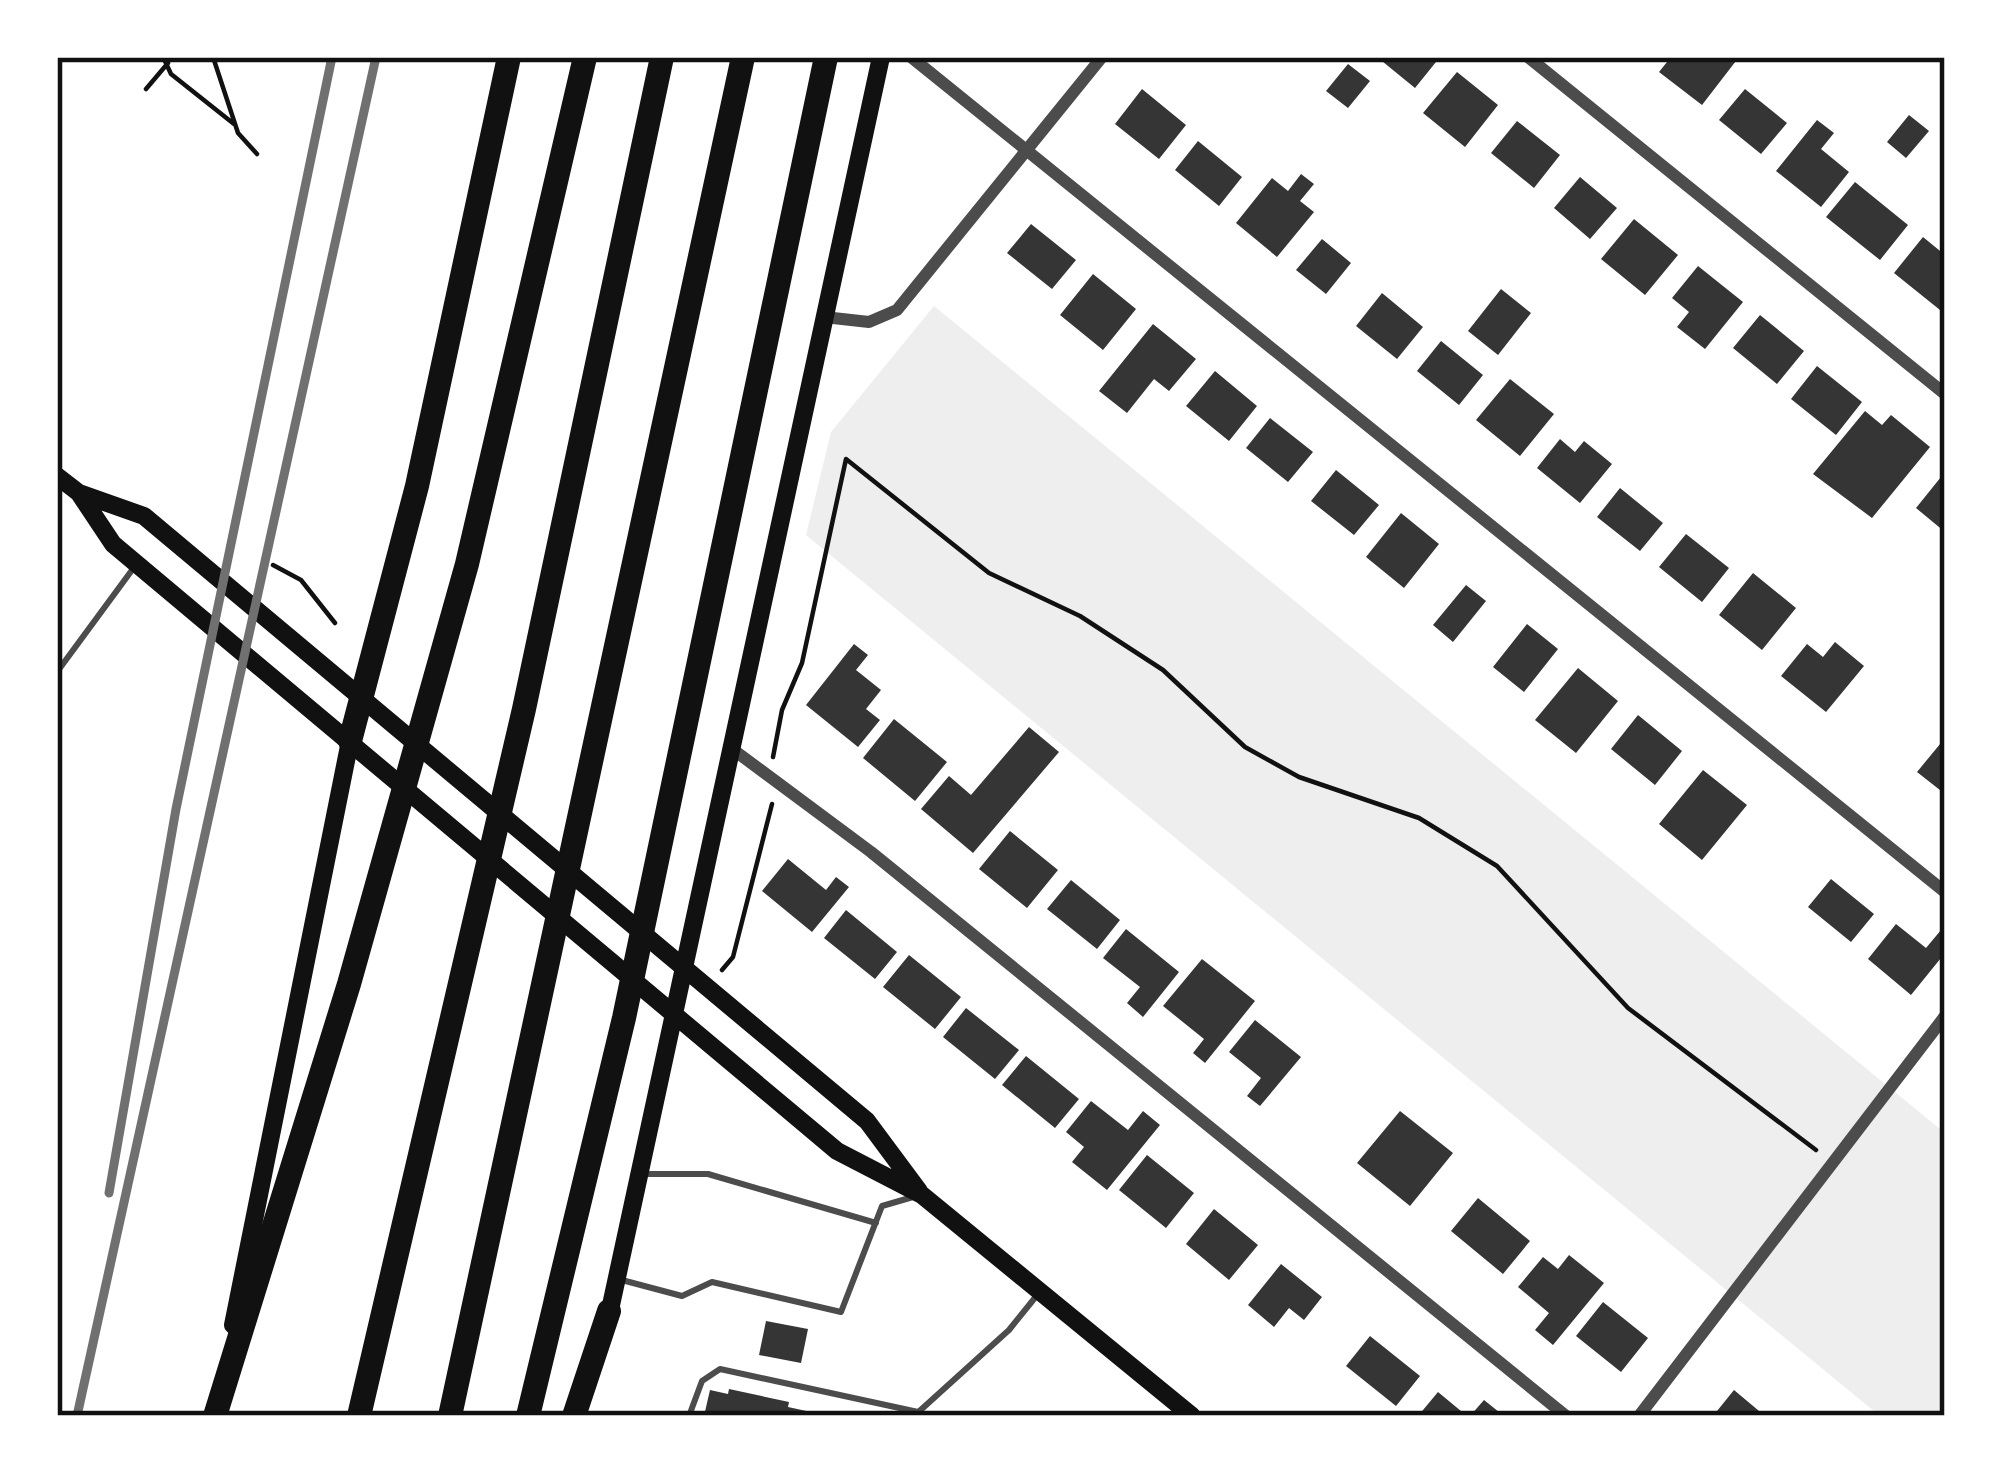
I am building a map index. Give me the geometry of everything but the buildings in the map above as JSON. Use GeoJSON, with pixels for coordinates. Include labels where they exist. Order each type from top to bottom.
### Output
{"type":"FeatureCollection","features":[{"type":"Feature","properties":{"kind":"highway"},"geometry":{"type":"LineString","coordinates":[[350,741],[417,486],[509,57]]}},
{"type":"Feature","properties":{"kind":"highway"},"geometry":{"type":"LineString","coordinates":[[215,1416],[349,984],[467,564],[585,57]]}},
{"type":"Feature","properties":{"kind":"highway"},"geometry":{"type":"LineString","coordinates":[[359,1416],[524,709],[662,57]]}},
{"type":"Feature","properties":{"kind":"highway"},"geometry":{"type":"LineString","coordinates":[[451,1416],[743,57]]}},
{"type":"Feature","properties":{"kind":"highway"},"geometry":{"type":"LineString","coordinates":[[528,1416],[624,1018],[826,57]]}},
{"type":"Feature","properties":{"kind":"highway"},"geometry":{"type":"LineString","coordinates":[[574,1416],[610,1311]]}},
{"type":"Feature","properties":{"kind":"main road"},"geometry":{"type":"LineString","coordinates":[[586,1416],[881,57]]}},
{"type":"Feature","properties":{"kind":"main road"},"geometry":{"type":"LineString","coordinates":[[57,476],[79,493],[144,516],[867,1121],[922,1195]]}},
{"type":"Feature","properties":{"kind":"main road"},"geometry":{"type":"LineString","coordinates":[[79,493],[113,544],[837,1151],[922,1195],[1192,1416]]}},
{"type":"Feature","properties":{"kind":"main road"},"geometry":{"type":"LineString","coordinates":[[215,1416],[350,741]]}},
{"type":"Feature","properties":{"kind":"street"},"geometry":{"type":"LineString","coordinates":[[910,57],[1492,532],[1945,892]]}},
{"type":"Feature","properties":{"kind":"street"},"geometry":{"type":"LineString","coordinates":[[1528,57],[1945,394]]}},
{"type":"Feature","properties":{"kind":"street"},"geometry":{"type":"LineString","coordinates":[[824,317],[869,322],[897,310],[1029,151],[1098,59]]}},
{"type":"Feature","properties":{"kind":"street"},"geometry":{"type":"LineString","coordinates":[[730,748],[774,778],[1566,1416]]}},
{"type":"Feature","properties":{"kind":"street"},"geometry":{"type":"LineString","coordinates":[[1639,1416],[1945,1016]]}},
{"type":"Feature","properties":{"kind":"lane"},"geometry":{"type":"LineString","coordinates":[[57,672],[137,563]]}},
{"type":"Feature","properties":{"kind":"lane"},"geometry":{"type":"LineString","coordinates":[[639,1174],[708,1174],[876,1223]]}},
{"type":"Feature","properties":{"kind":"lane"},"geometry":{"type":"LineString","coordinates":[[616,1279],[682,1295],[712,1282],[841,1312],[882,1206],[922,1195]]}},
{"type":"Feature","properties":{"kind":"lane"},"geometry":{"type":"LineString","coordinates":[[688,1416],[702,1381],[720,1369],[916,1414],[1009,1330],[1040,1291]]}},
{"type":"Feature","properties":{"kind":"path"},"geometry":{"type":"LineString","coordinates":[[151,57],[168,63]]}},
{"type":"Feature","properties":{"kind":"path"},"geometry":{"type":"LineString","coordinates":[[213,57],[234,124]]}},
{"type":"Feature","properties":{"kind":"path"},"geometry":{"type":"LineString","coordinates":[[146,89],[168,63]]}},
{"type":"Feature","properties":{"kind":"path"},"geometry":{"type":"LineString","coordinates":[[168,63],[171,74],[234,124],[256,154]]}},
{"type":"Feature","properties":{"kind":"path"},"geometry":{"type":"LineString","coordinates":[[713,993],[733,957],[775,796],[773,741],[802,663],[846,459],[989,573],[1080,616],[1163,670],[1244,747],[1299,777],[1419,818],[1497,866],[1628,1008],[1832,1162]]}},
{"type":"Feature","properties":{"kind":"path"},"geometry":{"type":"LineString","coordinates":[[273,565],[301,580],[335,622]]}},
{"type":"Feature","properties":{"kind":"shaded area"},"geometry":{"type":"Polygon","coordinates":[[[934,306],[1945,1133],[1945,1416],[1880,1416],[806,535],[831,432],[934,306]]]}},
{"type":"Feature","properties":{"kind":"railway"},"geometry":{"type":"LineString","coordinates":[[109,1193],[176,809],[332,57]]}},
{"type":"Feature","properties":{"kind":"railway"},"geometry":{"type":"LineString","coordinates":[[77,1416],[376,57]]}}]}
